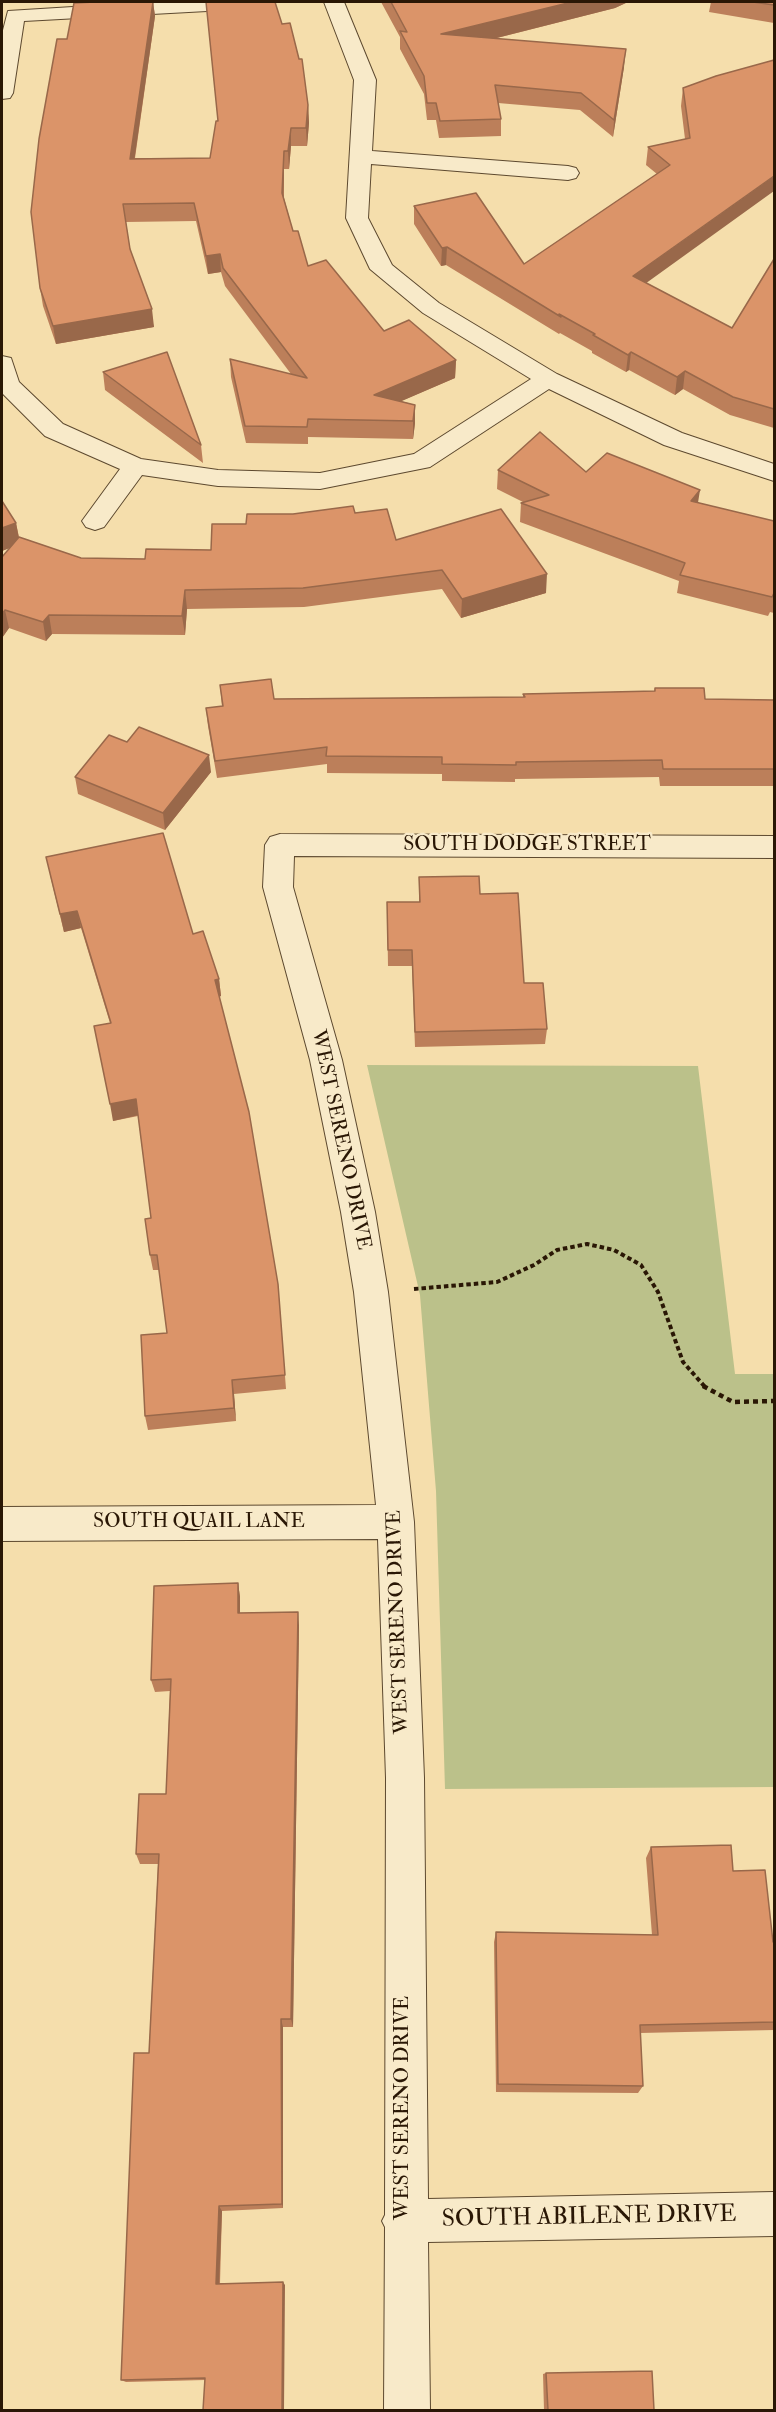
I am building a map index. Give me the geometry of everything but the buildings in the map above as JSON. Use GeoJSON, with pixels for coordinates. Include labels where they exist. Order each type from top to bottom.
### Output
{"type":"FeatureCollection","features":[{"type":"Feature","properties":{"kind":"street"},"geometry":{"type":"LineString","coordinates":[[2,93],[15,15],[262,2]]}},
{"type":"Feature","properties":{"kind":"street"},"geometry":{"type":"LineString","coordinates":[[334,2],[364,80],[362,157],[357,218],[382,269],[431,308],[549,379],[673,439],[774,473]]}},
{"type":"Feature","properties":{"kind":"street"},"geometry":{"type":"LineString","coordinates":[[362,157],[568,173]]}},
{"type":"Feature","properties":{"kind":"street"},"geometry":{"type":"LineString","coordinates":[[4,378],[54,430],[136,466],[218,478],[320,481],[421,461],[549,379]]}},
{"type":"Feature","properties":{"kind":"street"},"geometry":{"type":"LineString","coordinates":[[95,521],[136,466]]}},
{"type":"Feature","properties":{"kind":"street","name":"SOUTH DODGE STREET"},"geometry":{"type":"LineString","coordinates":[[280,845],[774,847]]}},
{"type":"Feature","properties":{"kind":"street","name":"WEST SERENO DRIVE"},"geometry":{"type":"LineString","coordinates":[[280,845],[278,887],[326,1060],[358,1212],[371,1292],[396,1522],[405,1778],[404,2221],[407,2410]]}},
{"type":"Feature","properties":{"kind":"street","name":"SOUTH QUAIL LANE"},"geometry":{"type":"LineString","coordinates":[[2,1524],[396,1522]]}},
{"type":"Feature","properties":{"kind":"street","name":"SOUTH ABILENE DRIVE"},"geometry":{"type":"LineString","coordinates":[[404,2221],[774,2214]]}},
{"type":"Feature","properties":{"kind":"path"},"geometry":{"type":"LineString","coordinates":[[371,1292],[497,1281],[534,1265],[557,1250],[586,1244],[614,1250],[641,1266],[658,1292],[683,1362],[703,1386],[733,1402],[774,1401]]}},
{"type":"Feature","properties":{"kind":"green space"},"geometry":{"type":"Polygon","coordinates":[[[367,1065],[698,1066],[735,1374],[774,1374],[774,1787],[445,1789],[436,1491],[420,1295],[367,1065]]]}}]}
